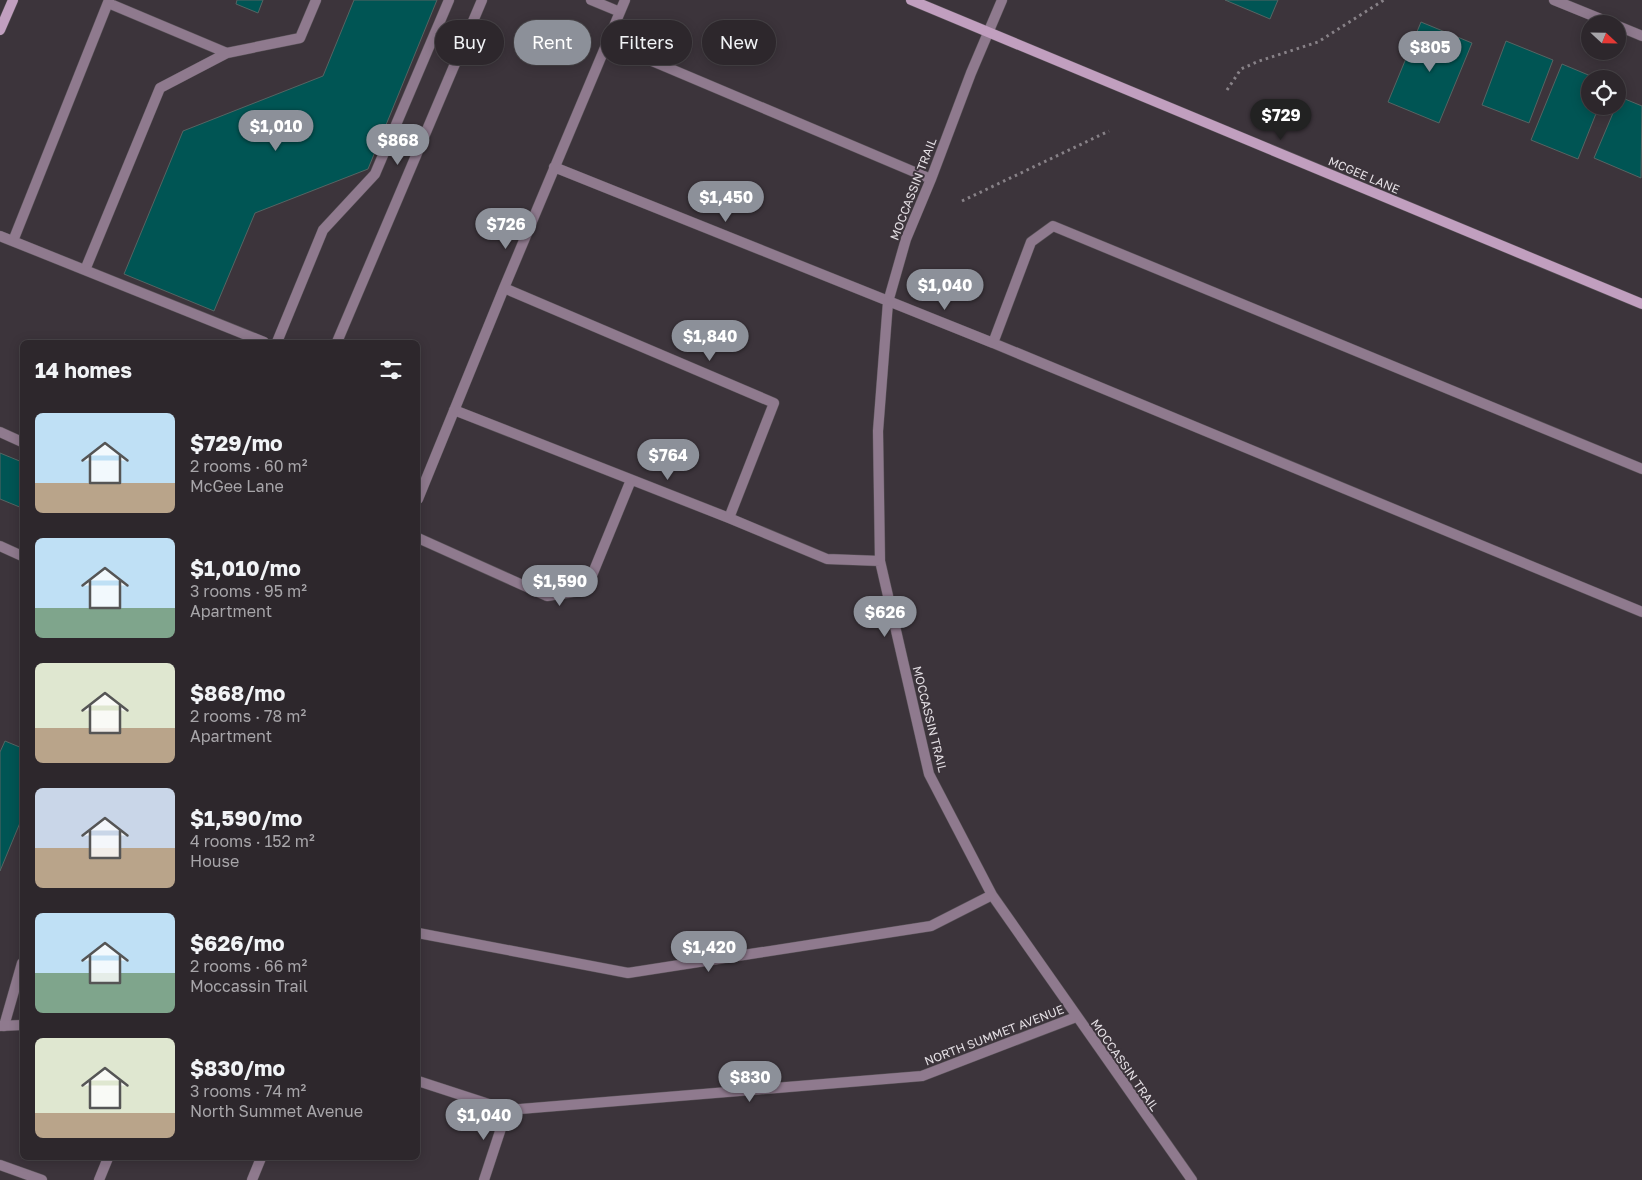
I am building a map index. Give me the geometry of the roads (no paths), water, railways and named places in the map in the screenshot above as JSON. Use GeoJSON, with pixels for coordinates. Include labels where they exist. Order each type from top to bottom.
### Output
{"type":"FeatureCollection","features":[{"type":"Feature","properties":{"kind":"street"},"geometry":{"type":"LineString","coordinates":[[0,30],[12,0]]}},
{"type":"Feature","properties":{"kind":"street"},"geometry":{"type":"LineString","coordinates":[[85,270],[160,88],[227,53],[300,38],[316,0]]}},
{"type":"Feature","properties":{"kind":"street"},"geometry":{"type":"LineString","coordinates":[[278,340],[323,230],[375,174],[449,0]]}},
{"type":"Feature","properties":{"kind":"street"},"geometry":{"type":"LineString","coordinates":[[338,340],[482,0]]}},
{"type":"Feature","properties":{"kind":"street"},"geometry":{"type":"LineString","coordinates":[[591,0],[620,12]]}},
{"type":"Feature","properties":{"kind":"street"},"geometry":{"type":"LineString","coordinates":[[617,20],[625,0]]}},
{"type":"Feature","properties":{"kind":"street","name":"MCGEE LANE"},"geometry":{"type":"LineString","coordinates":[[911,0],[1642,304]]}},
{"type":"Feature","properties":{"kind":"street","name":"MOCCASSIN TRAIL"},"geometry":{"type":"LineString","coordinates":[[1002,0],[906,239],[888,302],[878,431],[880,561],[929,774],[992,895],[1192,1180]]}},
{"type":"Feature","properties":{"kind":"street"},"geometry":{"type":"LineString","coordinates":[[1554,0],[1591,15]]}},
{"type":"Feature","properties":{"kind":"street"},"geometry":{"type":"LineString","coordinates":[[13,241],[108,2],[227,53]]}},
{"type":"Feature","properties":{"kind":"street"},"geometry":{"type":"LineString","coordinates":[[1626,29],[1642,36]]}},
{"type":"Feature","properties":{"kind":"street"},"geometry":{"type":"LineString","coordinates":[[420,494],[601,56]]}},
{"type":"Feature","properties":{"kind":"street"},"geometry":{"type":"LineString","coordinates":[[661,65],[931,179]]}},
{"type":"Feature","properties":{"kind":"street"},"geometry":{"type":"LineString","coordinates":[[554,167],[993,343],[1642,612]]}},
{"type":"Feature","properties":{"kind":"street"},"geometry":{"type":"LineString","coordinates":[[993,343],[1031,242],[1053,226],[1642,469]]}},
{"type":"Feature","properties":{"kind":"street"},"geometry":{"type":"LineString","coordinates":[[0,236],[259,340]]}},
{"type":"Feature","properties":{"kind":"street"},"geometry":{"type":"LineString","coordinates":[[504,288],[774,403],[729,518]]}},
{"type":"Feature","properties":{"kind":"street"},"geometry":{"type":"LineString","coordinates":[[454,410],[729,518],[827,559],[880,561]]}},
{"type":"Feature","properties":{"kind":"street"},"geometry":{"type":"LineString","coordinates":[[0,432],[20,441]]}},
{"type":"Feature","properties":{"kind":"street"},"geometry":{"type":"LineString","coordinates":[[420,539],[547,596],[586,590],[631,480]]}},
{"type":"Feature","properties":{"kind":"street"},"geometry":{"type":"LineString","coordinates":[[0,546],[20,555]]}},
{"type":"Feature","properties":{"kind":"street"},"geometry":{"type":"LineString","coordinates":[[420,933],[628,973],[931,926],[992,895]]}},
{"type":"Feature","properties":{"kind":"street"},"geometry":{"type":"LineString","coordinates":[[20,969],[2,1026],[20,1025]]}},
{"type":"Feature","properties":{"kind":"street","name":"NORTH SUMMET AVENUE"},"geometry":{"type":"LineString","coordinates":[[420,1082],[507,1110],[922,1076],[1076,1017]]}},
{"type":"Feature","properties":{"kind":"street"},"geometry":{"type":"LineString","coordinates":[[484,1180],[507,1110]]}},
{"type":"Feature","properties":{"kind":"street"},"geometry":{"type":"LineString","coordinates":[[99,1180],[107,1160]]}},
{"type":"Feature","properties":{"kind":"street"},"geometry":{"type":"LineString","coordinates":[[252,1180],[260,1160]]}},
{"type":"Feature","properties":{"kind":"street"},"geometry":{"type":"LineString","coordinates":[[0,1165],[42,1180]]}}]}
